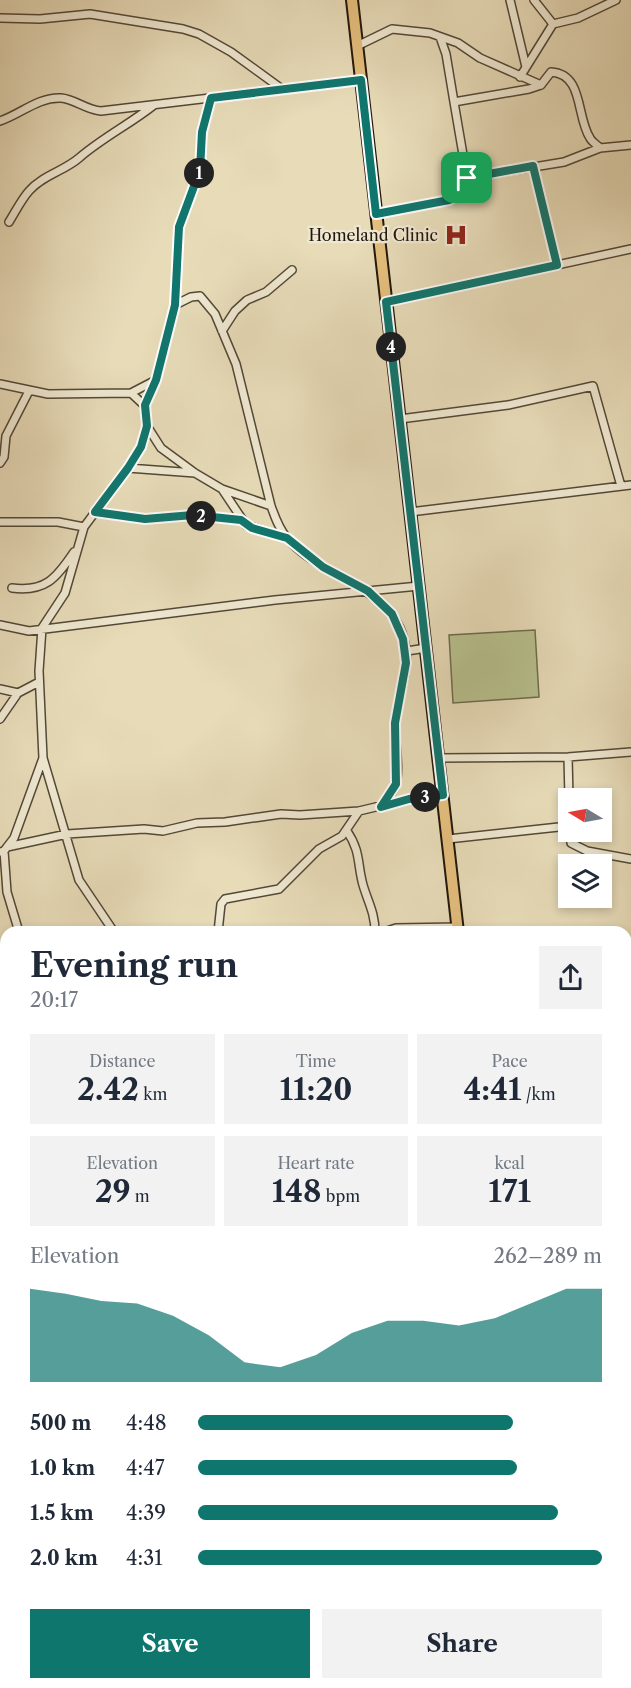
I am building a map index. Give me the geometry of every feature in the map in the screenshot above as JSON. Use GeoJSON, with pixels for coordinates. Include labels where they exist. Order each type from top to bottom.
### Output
{"type":"FeatureCollection","features":[{"type":"Feature","properties":{"kind":"main road"},"geometry":{"type":"LineString","coordinates":[[352,0],[458,926]]}},
{"type":"Feature","properties":{"kind":"street"},"geometry":{"type":"LineString","coordinates":[[510,0],[526,68]]}},
{"type":"Feature","properties":{"kind":"street"},"geometry":{"type":"LineString","coordinates":[[534,0],[554,24]]}},
{"type":"Feature","properties":{"kind":"street"},"geometry":{"type":"LineString","coordinates":[[520,77],[554,24],[579,18],[616,0]]}},
{"type":"Feature","properties":{"kind":"street"},"geometry":{"type":"LineString","coordinates":[[0,18],[40,19],[90,14],[183,29],[199,34],[231,52],[282,89]]}},
{"type":"Feature","properties":{"kind":"street"},"geometry":{"type":"LineString","coordinates":[[357,46],[392,29],[440,37],[458,43],[480,58],[541,85]]}},
{"type":"Feature","properties":{"kind":"street"},"geometry":{"type":"LineString","coordinates":[[376,214],[449,200],[461,193],[467,178],[446,54],[440,37]]}},
{"type":"Feature","properties":{"kind":"street"},"geometry":{"type":"LineString","coordinates":[[454,102],[541,85],[551,72],[562,73],[568,78],[579,102],[590,139],[600,148]]}},
{"type":"Feature","properties":{"kind":"street"},"geometry":{"type":"LineString","coordinates":[[0,121],[29,105],[62,98],[88,110],[101,111],[361,80]]}},
{"type":"Feature","properties":{"kind":"street"},"geometry":{"type":"LineString","coordinates":[[110,926],[79,880],[67,834],[42,758],[39,682],[42,628],[65,593],[84,527],[141,447],[147,426],[145,405],[156,380],[175,305],[179,227],[200,170],[202,132],[211,98]]}},
{"type":"Feature","properties":{"kind":"street"},"geometry":{"type":"LineString","coordinates":[[9,222],[23,199],[40,180],[79,158],[90,147],[131,123],[154,105]]}},
{"type":"Feature","properties":{"kind":"street"},"geometry":{"type":"LineString","coordinates":[[467,178],[564,162],[600,148],[631,145]]}},
{"type":"Feature","properties":{"kind":"street"},"geometry":{"type":"LineString","coordinates":[[533,166],[557,265]]}},
{"type":"Feature","properties":{"kind":"street"},"geometry":{"type":"LineString","coordinates":[[386,302],[631,249]]}},
{"type":"Feature","properties":{"kind":"street"},"geometry":{"type":"LineString","coordinates":[[222,331],[235,310],[247,300],[266,292],[292,270]]}},
{"type":"Feature","properties":{"kind":"street"},"geometry":{"type":"LineString","coordinates":[[175,305],[191,297],[200,296],[215,314],[236,364],[271,506],[287,538]]}},
{"type":"Feature","properties":{"kind":"street"},"geometry":{"type":"LineString","coordinates":[[0,384],[48,394],[131,393],[156,380]]}},
{"type":"Feature","properties":{"kind":"street"},"geometry":{"type":"LineString","coordinates":[[400,419],[508,405],[593,386],[621,486]]}},
{"type":"Feature","properties":{"kind":"street"},"geometry":{"type":"LineString","coordinates":[[0,464],[4,457],[6,436],[29,391]]}},
{"type":"Feature","properties":{"kind":"street"},"geometry":{"type":"LineString","coordinates":[[131,393],[145,405]]}},
{"type":"Feature","properties":{"kind":"street"},"geometry":{"type":"LineString","coordinates":[[147,426],[160,448],[195,473],[222,489],[271,506]]}},
{"type":"Feature","properties":{"kind":"street"},"geometry":{"type":"LineString","coordinates":[[128,468],[195,473]]}},
{"type":"Feature","properties":{"kind":"street"},"geometry":{"type":"LineString","coordinates":[[410,512],[631,485]]}},
{"type":"Feature","properties":{"kind":"street"},"geometry":{"type":"LineString","coordinates":[[222,489],[241,520],[252,528],[287,538],[323,567],[368,591],[392,614],[406,651],[395,723],[396,784],[381,807]]}},
{"type":"Feature","properties":{"kind":"street"},"geometry":{"type":"LineString","coordinates":[[95,512],[145,519],[193,515],[241,520]]}},
{"type":"Feature","properties":{"kind":"street"},"geometry":{"type":"LineString","coordinates":[[0,522],[58,522],[84,527]]}},
{"type":"Feature","properties":{"kind":"street"},"geometry":{"type":"LineString","coordinates":[[12,588],[32,590],[57,577],[76,549]]}},
{"type":"Feature","properties":{"kind":"street"},"geometry":{"type":"LineString","coordinates":[[57,577],[69,580]]}},
{"type":"Feature","properties":{"kind":"street"},"geometry":{"type":"LineString","coordinates":[[0,625],[29,631],[419,586]]}},
{"type":"Feature","properties":{"kind":"street"},"geometry":{"type":"LineString","coordinates":[[406,651],[426,648]]}},
{"type":"Feature","properties":{"kind":"street"},"geometry":{"type":"LineString","coordinates":[[0,719],[18,693],[39,682]]}},
{"type":"Feature","properties":{"kind":"street"},"geometry":{"type":"LineString","coordinates":[[0,689],[18,693]]}},
{"type":"Feature","properties":{"kind":"street"},"geometry":{"type":"LineString","coordinates":[[438,758],[568,757],[631,752]]}},
{"type":"Feature","properties":{"kind":"street"},"geometry":{"type":"LineString","coordinates":[[568,757],[569,788]]}},
{"type":"Feature","properties":{"kind":"street"},"geometry":{"type":"LineString","coordinates":[[17,926],[8,892],[4,850],[14,837],[42,758]]}},
{"type":"Feature","properties":{"kind":"street"},"geometry":{"type":"LineString","coordinates":[[4,850],[67,834],[163,831],[197,823],[225,822],[281,814],[300,815],[359,810],[409,799],[443,795]]}},
{"type":"Feature","properties":{"kind":"street"},"geometry":{"type":"LineString","coordinates":[[219,926],[225,899],[279,890],[304,862],[347,831],[359,810]]}},
{"type":"Feature","properties":{"kind":"street"},"geometry":{"type":"LineString","coordinates":[[448,839],[558,827]]}},
{"type":"Feature","properties":{"kind":"street"},"geometry":{"type":"LineString","coordinates":[[347,831],[357,846],[360,874],[375,918],[375,926]]}},
{"type":"Feature","properties":{"kind":"street"},"geometry":{"type":"LineString","coordinates":[[571,842],[587,851],[631,859]]}},
{"type":"Feature","properties":{"kind":"green space"},"geometry":{"type":"Polygon","coordinates":[[[535,630],[539,697],[453,703],[449,635],[535,630]]]}},
{"type":"Feature","properties":{"kind":"place","name":"Homeland Clinic"},"geometry":{"type":"Point","coordinates":[456,235]}},
{"type":"Feature","properties":{"kind":"route"},"geometry":{"type":"LineString","coordinates":[[361,80],[376,214],[449,200],[461,193],[467,178],[533,166],[557,265],[386,302],[443,795],[409,799],[381,807],[396,784],[395,723],[406,663],[403,639],[392,614],[368,591],[323,567],[287,538],[252,528],[241,520],[193,515],[145,519],[95,512],[141,447],[147,426],[145,405],[156,380],[175,305],[179,227],[200,170],[200,144],[211,98],[361,80]]}}]}
